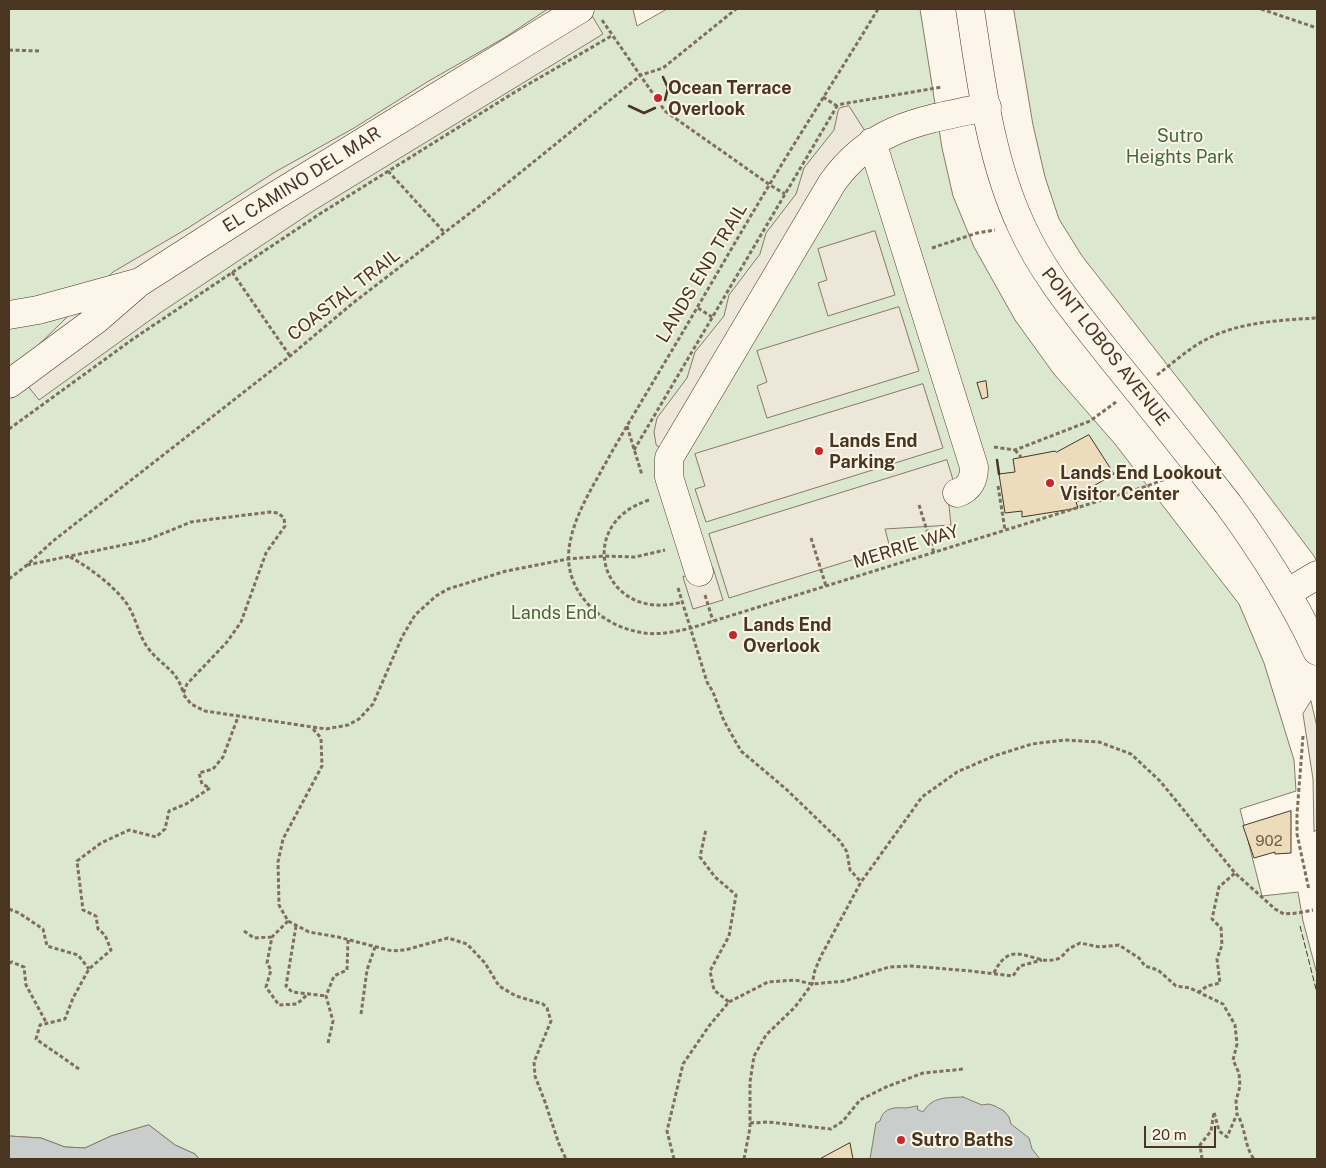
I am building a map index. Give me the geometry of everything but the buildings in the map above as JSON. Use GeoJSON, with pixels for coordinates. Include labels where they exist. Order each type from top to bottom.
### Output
{"type":"FeatureCollection","features":[{"type":"Feature","properties":{"kind":"main road","name":"POINT LOBOS AVENUE"},"geometry":{"type":"LineString","coordinates":[[970,9],[986,106],[1002,174],[1032,250],[1050,278],[1228,504],[1265,556],[1305,625],[1317,651]]}},
{"type":"Feature","properties":{"kind":"main road","name":"EL CAMINO DEL MAR"},"geometry":{"type":"LineString","coordinates":[[9,315],[45,308],[140,282],[249,212],[590,13]]}},
{"type":"Feature","properties":{"kind":"main road"},"geometry":{"type":"LineString","coordinates":[[699,572],[669,477],[668,464],[671,452],[832,183],[850,161],[872,142],[899,128],[916,122],[986,106]]}},
{"type":"Feature","properties":{"kind":"main road"},"geometry":{"type":"LineString","coordinates":[[872,142],[974,467],[971,482],[966,488],[957,493]]}},
{"type":"Feature","properties":{"kind":"main road"},"geometry":{"type":"LineString","coordinates":[[9,384],[119,301],[140,282]]}},
{"type":"Feature","properties":{"kind":"main road"},"geometry":{"type":"LineString","coordinates":[[1287,593],[1317,575]]}},
{"type":"Feature","properties":{"kind":"path"},"geometry":{"type":"LineString","coordinates":[[641,75],[663,68],[736,9]]}},
{"type":"Feature","properties":{"kind":"path","name":"LANDS END TRAIL"},"geometry":{"type":"LineString","coordinates":[[568,559],[568,550],[573,530],[593,487],[770,185],[878,9]]}},
{"type":"Feature","properties":{"kind":"path"},"geometry":{"type":"LineString","coordinates":[[1261,9],[1317,28]]}},
{"type":"Feature","properties":{"kind":"path"},"geometry":{"type":"LineString","coordinates":[[590,13],[614,35],[665,111],[785,194]]}},
{"type":"Feature","properties":{"kind":"path"},"geometry":{"type":"LineString","coordinates":[[9,429],[133,339],[232,272],[515,92],[614,35]]}},
{"type":"Feature","properties":{"kind":"path"},"geometry":{"type":"LineString","coordinates":[[9,50],[39,51]]}},
{"type":"Feature","properties":{"kind":"path","name":"COASTAL TRAIL"},"geometry":{"type":"LineString","coordinates":[[9,579],[53,541],[290,356],[353,303],[445,233],[641,75]]}},
{"type":"Feature","properties":{"kind":"path"},"geometry":{"type":"LineString","coordinates":[[634,450],[838,106],[942,88]]}},
{"type":"Feature","properties":{"kind":"path"},"geometry":{"type":"LineString","coordinates":[[823,97],[838,106]]}},
{"type":"Feature","properties":{"kind":"path"},"geometry":{"type":"LineString","coordinates":[[388,171],[445,233]]}},
{"type":"Feature","properties":{"kind":"path"},"geometry":{"type":"LineString","coordinates":[[908,255],[928,251],[936,246],[977,233],[1021,226]]}},
{"type":"Feature","properties":{"kind":"path"},"geometry":{"type":"LineString","coordinates":[[232,272],[290,356]]}},
{"type":"Feature","properties":{"kind":"path"},"geometry":{"type":"LineString","coordinates":[[698,308],[712,317]]}},
{"type":"Feature","properties":{"kind":"path"},"geometry":{"type":"LineString","coordinates":[[989,447],[1015,450],[1090,420],[1137,389],[1194,347],[1220,333],[1250,326],[1317,318]]}},
{"type":"Feature","properties":{"kind":"path"},"geometry":{"type":"LineString","coordinates":[[1015,450],[1021,457]]}},
{"type":"Feature","properties":{"kind":"path","name":"MERRIE WAY"},"geometry":{"type":"LineString","coordinates":[[568,559],[572,576],[585,602],[600,615],[609,621],[640,633],[670,632],[691,628],[1130,491],[1198,466]]}},
{"type":"Feature","properties":{"kind":"path"},"geometry":{"type":"LineString","coordinates":[[650,500],[631,507],[622,513],[608,532],[604,556],[609,576],[624,594],[635,601],[656,606],[682,602]]}},
{"type":"Feature","properties":{"kind":"path"},"geometry":{"type":"LineString","coordinates":[[919,505],[934,552]]}},
{"type":"Feature","properties":{"kind":"path"},"geometry":{"type":"LineString","coordinates":[[27,565],[147,540],[191,522],[270,512],[278,513],[284,518],[285,526],[266,553],[241,622],[227,642],[187,684],[183,694]]}},
{"type":"Feature","properties":{"kind":"path"},"geometry":{"type":"LineString","coordinates":[[811,538],[826,586]]}},
{"type":"Feature","properties":{"kind":"path"},"geometry":{"type":"LineString","coordinates":[[69,556],[90,570],[124,600],[130,609],[142,639],[153,655],[176,676],[186,700],[197,708],[238,717],[326,729],[348,725],[359,719],[373,704],[408,626],[415,615],[436,596],[448,589],[534,565],[568,559],[604,556],[635,557],[666,550]]}},
{"type":"Feature","properties":{"kind":"path"},"geometry":{"type":"LineString","coordinates":[[691,628],[707,682],[713,692],[724,721],[741,751],[786,789],[840,841],[847,852],[850,870],[861,882]]}},
{"type":"Feature","properties":{"kind":"path"},"geometry":{"type":"LineString","coordinates":[[80,1069],[36,1039],[40,1026],[65,1020],[72,998],[89,969],[111,950],[105,935],[98,929],[96,916],[82,910],[77,861],[101,842],[128,830],[156,837],[165,829],[169,811],[186,804],[210,788],[202,784],[199,773],[213,769],[223,757],[238,717]]}},
{"type":"Feature","properties":{"kind":"path"},"geometry":{"type":"LineString","coordinates":[[312,728],[321,738],[322,766],[283,839],[278,862],[279,905],[288,921],[310,932],[392,951],[405,950],[448,938],[467,944],[484,963],[499,986],[516,996],[543,1004],[547,1008],[551,1021],[534,1062],[534,1076],[566,1159]]}},
{"type":"Feature","properties":{"kind":"path"},"geometry":{"type":"LineString","coordinates":[[1303,736],[1297,827],[1310,890]]}},
{"type":"Feature","properties":{"kind":"path"},"geometry":{"type":"LineString","coordinates":[[744,1159],[750,1123],[750,1082],[754,1056],[766,1035],[795,1007],[812,984],[821,956],[861,882],[922,796],[957,772],[994,756],[1032,744],[1064,740],[1099,742],[1131,754],[1160,781],[1235,873],[1274,909],[1284,914],[1298,914],[1313,910]]}},
{"type":"Feature","properties":{"kind":"path"},"geometry":{"type":"LineString","coordinates":[[1291,832],[1297,827]]}},
{"type":"Feature","properties":{"kind":"path"},"geometry":{"type":"LineString","coordinates":[[706,829],[700,857],[715,877],[736,895],[729,936],[710,971],[714,990],[729,1002]]}},
{"type":"Feature","properties":{"kind":"path"},"geometry":{"type":"LineString","coordinates":[[1198,993],[1207,986],[1220,983],[1217,959],[1222,945],[1221,928],[1212,919],[1219,887],[1235,873]]}},
{"type":"Feature","properties":{"kind":"path"},"geometry":{"type":"LineString","coordinates":[[9,909],[19,913],[43,929],[47,946],[78,955],[89,969]]}},
{"type":"Feature","properties":{"kind":"path"},"geometry":{"type":"LineString","coordinates":[[288,921],[272,937],[267,963],[271,970],[266,987],[279,1005],[297,1004],[309,993]]}},
{"type":"Feature","properties":{"kind":"path"},"geometry":{"type":"LineString","coordinates":[[296,926],[286,986],[292,992],[326,996]]}},
{"type":"Feature","properties":{"kind":"path"},"geometry":{"type":"LineString","coordinates":[[244,931],[254,938],[272,937]]}},
{"type":"Feature","properties":{"kind":"path"},"geometry":{"type":"LineString","coordinates":[[328,1043],[332,1021],[326,996],[334,976],[347,970],[348,940]]}},
{"type":"Feature","properties":{"kind":"path"},"geometry":{"type":"LineString","coordinates":[[674,1159],[667,1131],[682,1064],[729,1002],[768,982],[795,980],[812,984],[845,981],[889,967],[911,966],[1013,976],[1020,966],[1044,960],[1058,959],[1069,949],[1080,943],[1100,948],[1119,946],[1139,958],[1145,966],[1158,970],[1176,986],[1190,988],[1223,1004],[1235,1025],[1237,1044],[1233,1060],[1239,1073],[1240,1086],[1236,1101],[1237,1114],[1242,1122],[1246,1142],[1254,1159]]}},
{"type":"Feature","properties":{"kind":"path"},"geometry":{"type":"LineString","coordinates":[[361,1014],[367,970],[375,947]]}},
{"type":"Feature","properties":{"kind":"path"},"geometry":{"type":"LineString","coordinates":[[994,973],[998,964],[1010,955],[1024,954],[1044,960]]}},
{"type":"Feature","properties":{"kind":"path"},"geometry":{"type":"LineString","coordinates":[[9,963],[12,962],[24,967],[26,985],[47,1024]]}},
{"type":"Feature","properties":{"kind":"path"},"geometry":{"type":"LineString","coordinates":[[750,1123],[768,1122],[831,1129],[843,1121],[860,1100],[886,1087],[923,1073],[964,1069]]}},
{"type":"Feature","properties":{"kind":"path"},"geometry":{"type":"LineString","coordinates":[[1202,1159],[1200,1145],[1211,1131],[1214,1112],[1219,1131],[1227,1137],[1237,1114]]}},
{"type":"Feature","properties":{"kind":"green space","name":"Lands End"},"geometry":{"type":"Polygon","coordinates":[[[9,9],[633,9],[637,26],[667,9],[920,9],[942,148],[953,196],[974,247],[1015,320],[1054,374],[1115,444],[1239,604],[1264,663],[1294,760],[1296,791],[1240,809],[1262,896],[1298,892],[1303,921],[1317,974],[1317,1159],[199,1159],[195,1154],[175,1145],[149,1125],[111,1136],[85,1148],[65,1147],[41,1138],[9,1136],[9,9]]]}},
{"type":"Feature","properties":{"kind":"green space","name":"Sutro Heights Park"},"geometry":{"type":"Polygon","coordinates":[[[1014,9],[1317,9],[1317,562],[1234,450],[1082,256],[1059,219],[1045,177],[1033,125],[1014,9]]]}},
{"type":"Feature","properties":{"kind":"shaded area"},"geometry":{"type":"Polygon","coordinates":[[[548,9],[588,9],[603,34],[315,210],[160,313],[39,400],[15,368],[113,272],[188,228],[275,172],[354,128],[427,82],[504,38],[548,9]]]}},
{"type":"Feature","properties":{"kind":"shaded area"},"geometry":{"type":"Polygon","coordinates":[[[849,106],[872,142],[671,452],[657,446],[654,432],[657,418],[687,378],[695,352],[724,316],[729,295],[760,254],[766,233],[796,194],[804,168],[834,130],[838,111],[840,108],[849,106]]]}},
{"type":"Feature","properties":{"kind":"shaded area"},"geometry":{"type":"Polygon","coordinates":[[[875,231],[895,295],[828,316],[818,283],[827,280],[818,249],[875,231]]]}},
{"type":"Feature","properties":{"kind":"shaded area","name":"Lands End Parking"},"geometry":{"type":"Polygon","coordinates":[[[899,307],[919,371],[767,418],[757,386],[767,382],[757,351],[899,307]]]}},
{"type":"Feature","properties":{"kind":"shaded area","name":"Lands End Parking"},"geometry":{"type":"Polygon","coordinates":[[[923,384],[943,448],[706,522],[695,489],[705,486],[695,454],[923,384]]]}},
{"type":"Feature","properties":{"kind":"shaded area","name":"Lands End Parking"},"geometry":{"type":"Polygon","coordinates":[[[947,460],[957,493],[948,496],[951,525],[885,529],[890,548],[729,598],[709,534],[947,460]]]}},
{"type":"Feature","properties":{"kind":"shaded area"},"geometry":{"type":"Polygon","coordinates":[[[713,568],[723,600],[693,609],[683,577],[713,568]]]}},
{"type":"Feature","properties":{"kind":"shaded area"},"geometry":{"type":"Polygon","coordinates":[[[1311,701],[1317,727],[1317,829],[1314,832],[1313,779],[1303,714],[1311,701]]]}},
{"type":"Feature","properties":{"kind":"shaded area"},"geometry":{"type":"Polygon","coordinates":[[[963,1097],[982,1105],[989,1104],[995,1106],[1004,1111],[1009,1117],[1011,1124],[1029,1138],[1032,1149],[1040,1159],[870,1159],[876,1123],[880,1121],[886,1111],[893,1108],[918,1106],[917,1109],[923,1112],[936,1100],[963,1097]]]}},
{"type":"Feature","properties":{"kind":"shaded area"},"geometry":{"type":"Polygon","coordinates":[[[149,1125],[175,1145],[195,1154],[199,1159],[9,1159],[9,1136],[41,1138],[65,1147],[85,1148],[111,1136],[149,1125]]]}},
{"type":"Feature","properties":{"kind":"fence"},"geometry":{"type":"LineString","coordinates":[[1300,926],[1317,993]]}},
{"type":"Feature","properties":{"kind":"wall"},"geometry":{"type":"LineString","coordinates":[[663,77],[668,88],[665,100]]}},
{"type":"Feature","properties":{"kind":"wall"},"geometry":{"type":"LineString","coordinates":[[629,106],[644,113],[655,108]]}},
{"type":"Feature","properties":{"kind":"wall"},"geometry":{"type":"LineString","coordinates":[[997,460],[999,474]]}},
{"type":"Feature","properties":{"kind":"place","name":"Ocean Terrace Overlook"},"geometry":{"type":"Point","coordinates":[658,98]}},
{"type":"Feature","properties":{"kind":"place","name":"Lands End Parking"},"geometry":{"type":"Point","coordinates":[819,451]}},
{"type":"Feature","properties":{"kind":"place","name":"Lands End Lookout Visitor Center"},"geometry":{"type":"Point","coordinates":[1050,483]}},
{"type":"Feature","properties":{"kind":"place","name":"Lands End Overlook"},"geometry":{"type":"Point","coordinates":[733,635]}},
{"type":"Feature","properties":{"kind":"place","name":"Sutro Baths"},"geometry":{"type":"Point","coordinates":[901,1140]}}]}
